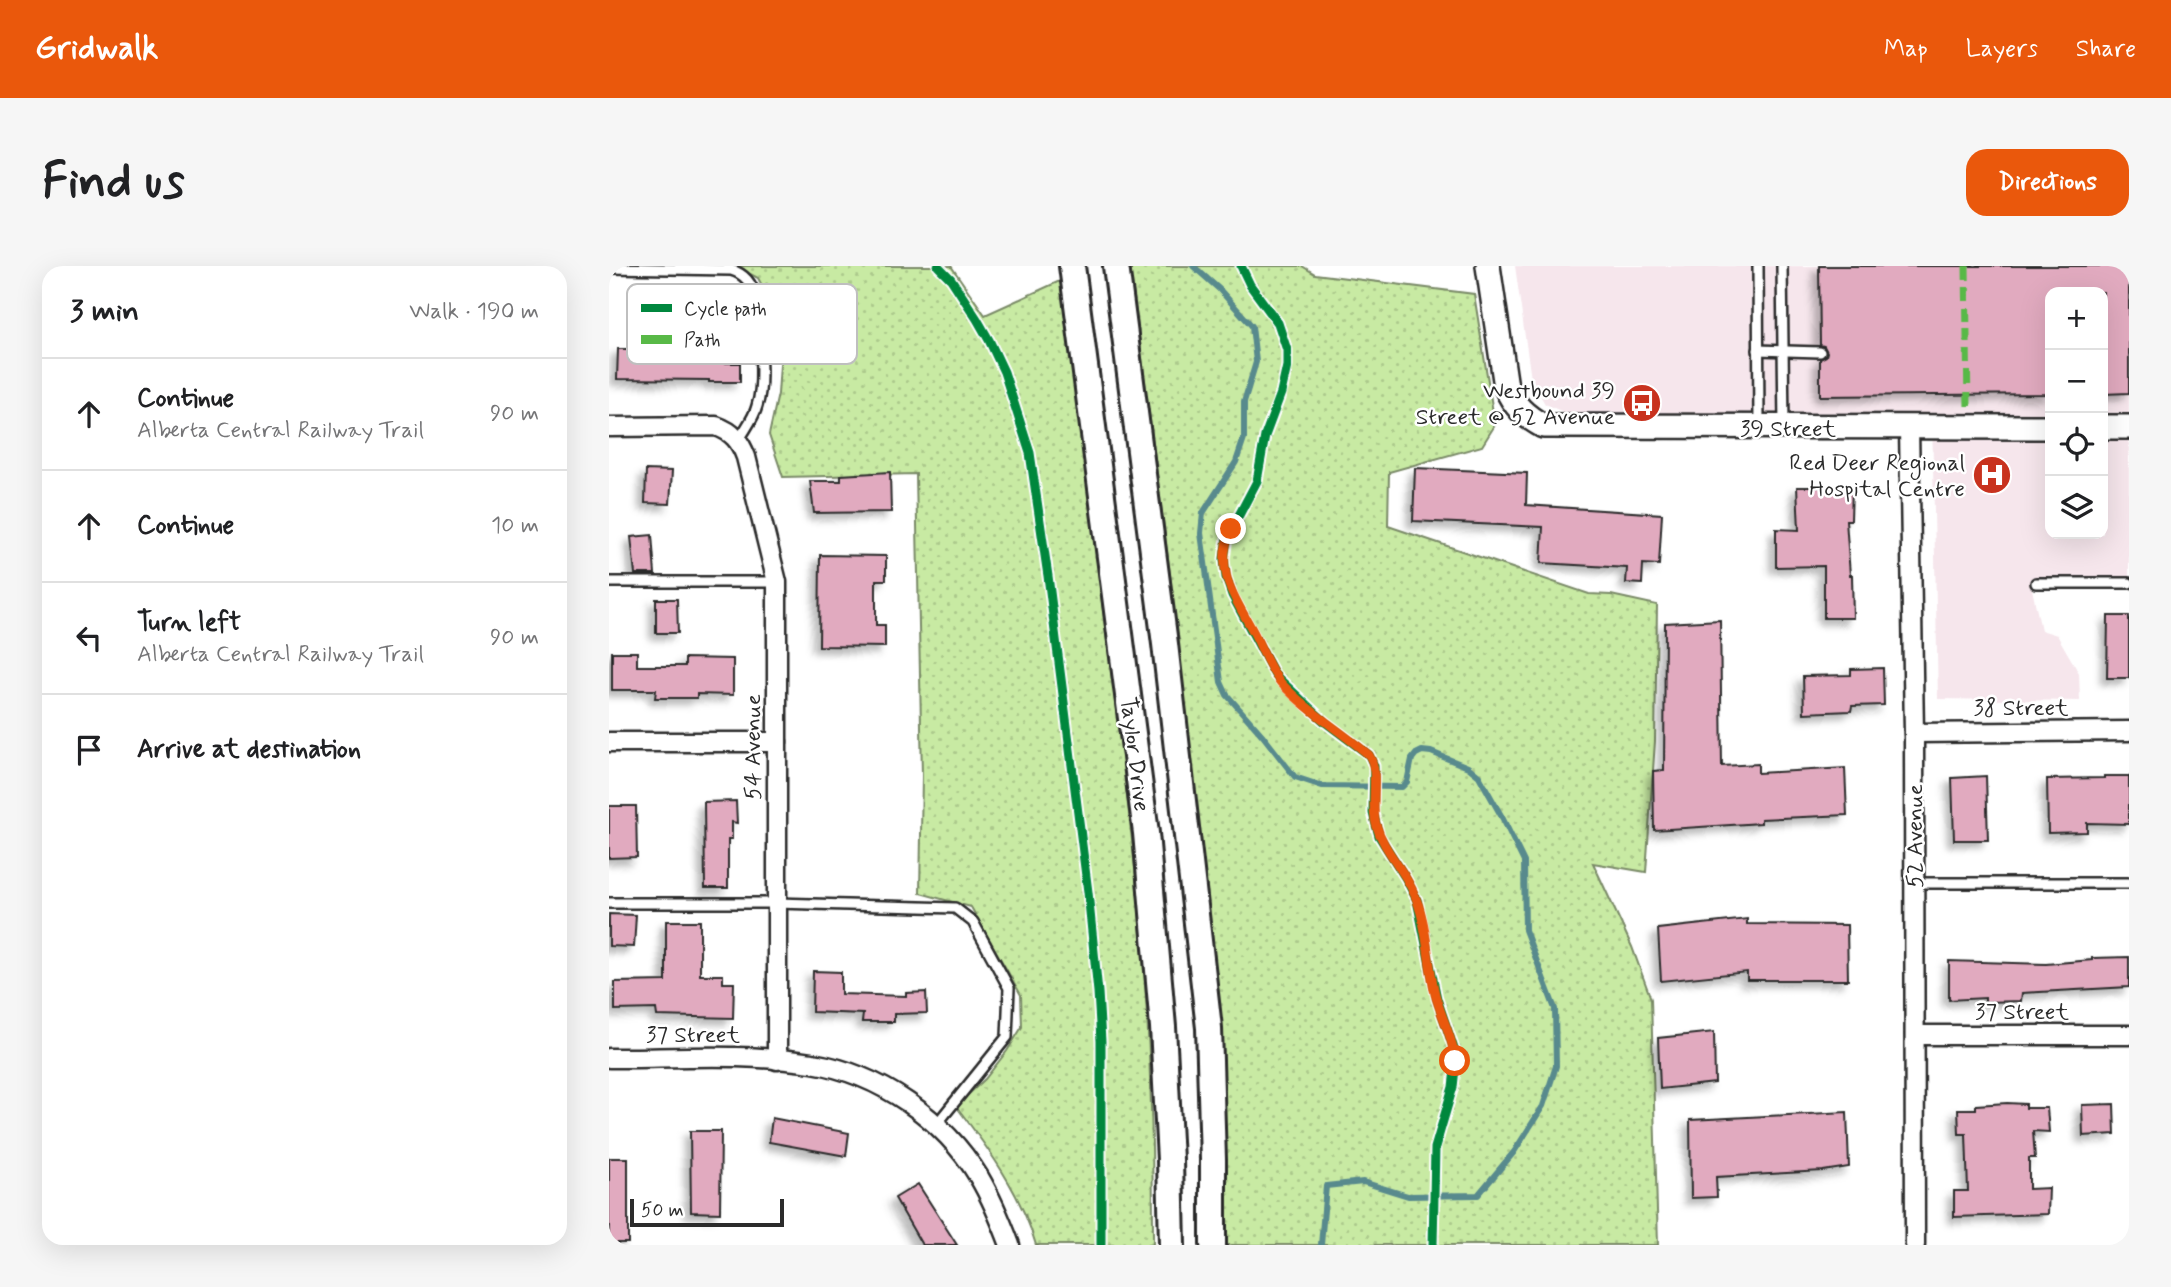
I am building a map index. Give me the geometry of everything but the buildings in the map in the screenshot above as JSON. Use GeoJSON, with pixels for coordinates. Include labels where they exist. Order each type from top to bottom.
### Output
{"type":"FeatureCollection","features":[{"type":"Feature","properties":{"kind":"main road","name":"Taylor Drive"},"geometry":{"type":"LineString","coordinates":[[1072,266],[1146,833],[1164,1040],[1172,1245]]}},
{"type":"Feature","properties":{"kind":"main road","name":"Taylor Drive"},"geometry":{"type":"LineString","coordinates":[[1115,266],[1165,644],[1209,1028],[1213,1245]]}},
{"type":"Feature","properties":{"kind":"street","name":"39 Street"},"geometry":{"type":"LineString","coordinates":[[1488,266],[1506,387],[1512,401],[1529,418],[1543,426],[2045,427]]}},
{"type":"Feature","properties":{"kind":"street"},"geometry":{"type":"LineString","coordinates":[[609,427],[716,426],[739,440]]}},
{"type":"Feature","properties":{"kind":"street","name":"52 Avenue"},"geometry":{"type":"LineString","coordinates":[[1909,427],[1914,733],[1915,1245]]}},
{"type":"Feature","properties":{"kind":"street"},"geometry":{"type":"LineString","coordinates":[[2108,427],[2129,427]]}},
{"type":"Feature","properties":{"kind":"street","name":"54 Avenue"},"geometry":{"type":"LineString","coordinates":[[739,440],[747,457],[777,582],[777,1060]]}},
{"type":"Feature","properties":{"kind":"street","name":"38 Street"},"geometry":{"type":"LineString","coordinates":[[1914,733],[2129,731]]}},
{"type":"Feature","properties":{"kind":"street"},"geometry":{"type":"LineString","coordinates":[[609,742],[777,742]]}},
{"type":"Feature","properties":{"kind":"street","name":"37 Street"},"geometry":{"type":"LineString","coordinates":[[1915,1035],[2129,1035]]}},
{"type":"Feature","properties":{"kind":"street","name":"37 Street"},"geometry":{"type":"LineString","coordinates":[[609,1058],[777,1060],[813,1063],[866,1080],[892,1092],[936,1125],[969,1161],[999,1214],[1010,1245]]}},
{"type":"Feature","properties":{"kind":"lane"},"geometry":{"type":"LineString","coordinates":[[1758,266],[1759,428]]}},
{"type":"Feature","properties":{"kind":"lane"},"geometry":{"type":"LineString","coordinates":[[1782,266],[1784,428]]}},
{"type":"Feature","properties":{"kind":"lane"},"geometry":{"type":"LineString","coordinates":[[609,268],[731,270],[740,272],[751,284]]}},
{"type":"Feature","properties":{"kind":"lane"},"geometry":{"type":"LineString","coordinates":[[1758,350],[1820,352]]}},
{"type":"Feature","properties":{"kind":"lane"},"geometry":{"type":"LineString","coordinates":[[739,440],[757,409],[760,364]]}},
{"type":"Feature","properties":{"kind":"lane"},"geometry":{"type":"LineString","coordinates":[[609,582],[777,582]]}},
{"type":"Feature","properties":{"kind":"lane"},"geometry":{"type":"LineString","coordinates":[[2036,583],[2129,583]]}},
{"type":"Feature","properties":{"kind":"lane"},"geometry":{"type":"LineString","coordinates":[[1914,883],[2129,883]]}},
{"type":"Feature","properties":{"kind":"lane"},"geometry":{"type":"LineString","coordinates":[[609,903],[776,903],[955,908],[973,922],[1009,988],[1007,1037],[936,1125]]}},
{"type":"Feature","properties":{"kind":"shaded area","name":"Red Deer Regional Hospital Centre"},"geometry":{"type":"Polygon","coordinates":[[[1515,266],[2129,266],[2129,581],[2030,580],[2041,630],[2057,635],[2079,673],[2080,701],[1938,699],[1932,417],[1570,415],[1545,404],[1531,379],[1515,266]]]}},
{"type":"Feature","properties":{"kind":"green space"},"geometry":{"type":"Polygon","coordinates":[[[724,266],[951,266],[985,315],[1062,280],[1136,876],[1150,1066],[1153,1245],[1036,1245],[1013,1189],[956,1106],[985,1079],[1022,1027],[1021,995],[971,907],[920,893],[922,776],[916,474],[783,477],[769,435],[778,394],[780,364],[857,364],[857,284],[761,284],[758,278],[737,267],[724,266]]]}},
{"type":"Feature","properties":{"kind":"green space"},"geometry":{"type":"Polygon","coordinates":[[[1130,266],[1302,266],[1315,274],[1474,294],[1495,425],[1482,446],[1389,472],[1388,526],[1589,594],[1611,595],[1657,605],[1655,741],[1646,872],[1593,863],[1632,947],[1651,999],[1658,1245],[1222,1245],[1220,1082],[1171,582],[1130,266]]]}},
{"type":"Feature","properties":{"kind":"waterway"},"geometry":{"type":"LineString","coordinates":[[1193,266],[1219,289],[1252,326],[1256,362],[1244,402],[1244,438],[1236,462],[1203,513],[1201,533],[1221,682],[1227,695],[1295,777],[1322,786],[1402,787],[1407,782],[1412,759],[1422,751],[1468,767],[1479,776],[1524,862],[1525,930],[1555,1009],[1556,1066],[1543,1106],[1514,1152],[1478,1195],[1408,1196],[1363,1182],[1326,1186],[1321,1245]]}},
{"type":"Feature","properties":{"kind":"marked path"},"geometry":{"type":"LineString","coordinates":[[1966,266],[1968,407]]}},
{"type":"Feature","properties":{"kind":"cycle path"},"geometry":{"type":"LineString","coordinates":[[938,266],[951,279],[989,340],[1004,372],[1030,453],[1088,892],[1098,992],[1101,1041],[1101,1245]]}},
{"type":"Feature","properties":{"kind":"cycle path"},"geometry":{"type":"LineString","coordinates":[[1241,266],[1250,285],[1278,323],[1287,350],[1287,366],[1281,393],[1265,436],[1257,481],[1227,538],[1224,559],[1226,577],[1232,595],[1275,675],[1325,722],[1369,755],[1374,766],[1373,813],[1379,836],[1417,900],[1437,999],[1455,1052],[1453,1087],[1435,1148],[1433,1245]]}},
{"type":"Feature","properties":{"kind":"place","name":"Westbound 39 Street @ 52 Avenue"},"geometry":{"type":"Point","coordinates":[1642,403]}},
{"type":"Feature","properties":{"kind":"place","name":"Red Deer Regional Hospital Centre"},"geometry":{"type":"Point","coordinates":[1992,475]}},
{"type":"Feature","properties":{"kind":"route"},"geometry":{"type":"LineString","coordinates":[[1231,529],[1225,547],[1226,577],[1232,595],[1275,675],[1325,722],[1369,755],[1373,762],[1374,820],[1379,836],[1412,888],[1422,921],[1433,984],[1453,1044],[1455,1061]]}}]}
